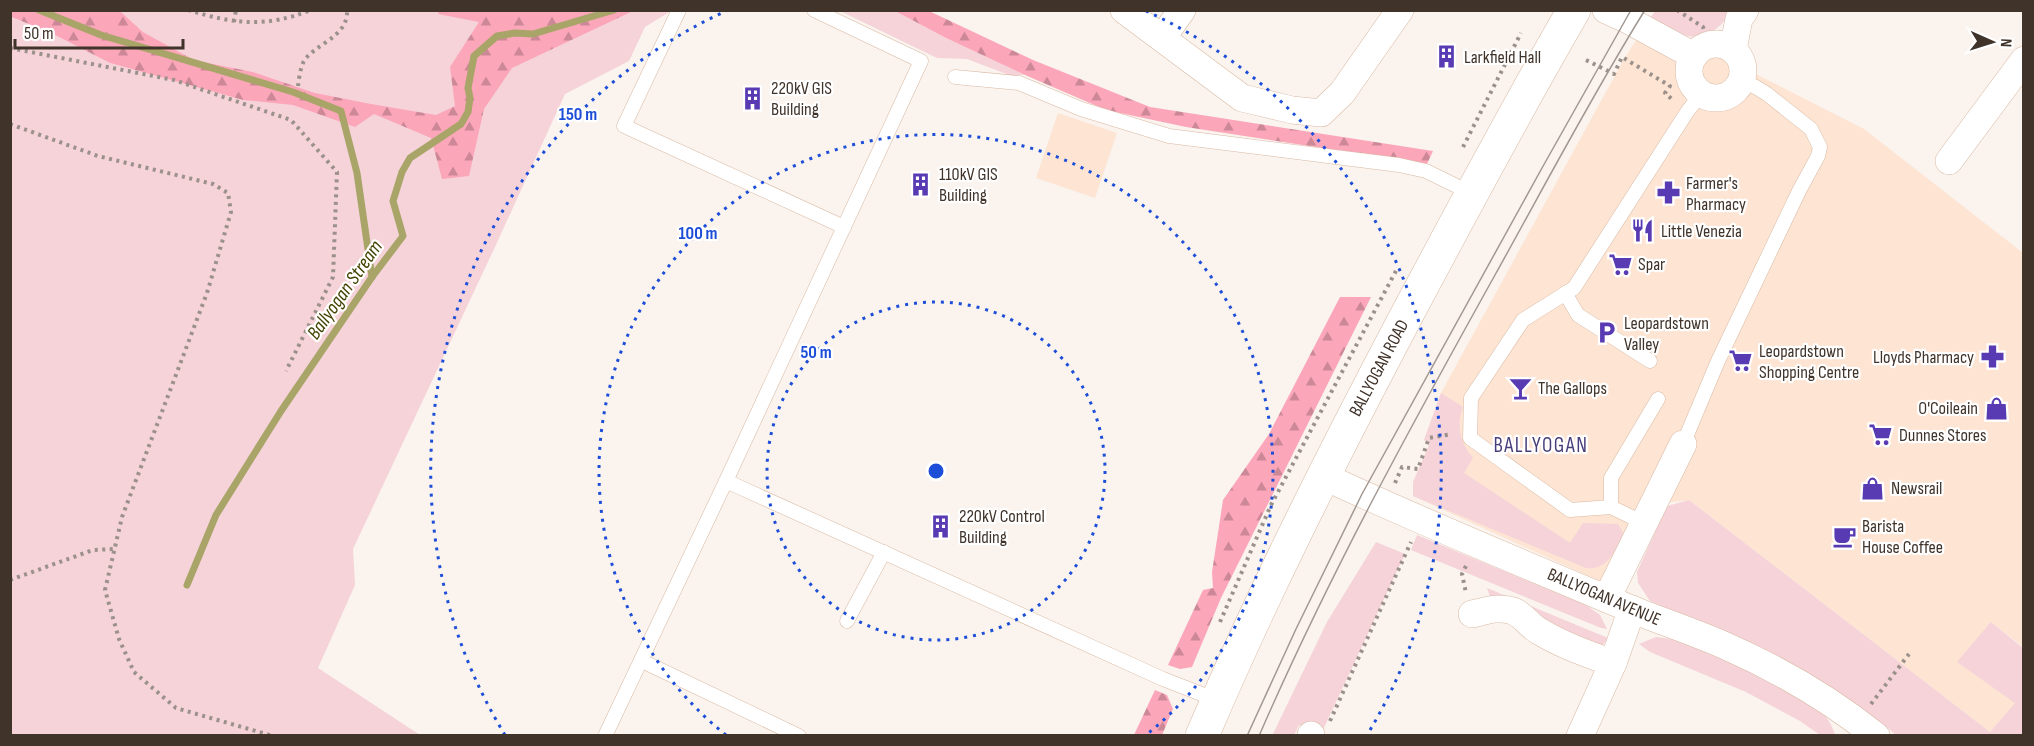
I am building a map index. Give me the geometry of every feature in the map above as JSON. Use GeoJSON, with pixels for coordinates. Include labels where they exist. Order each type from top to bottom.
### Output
{"type":"FeatureCollection","features":[{"type":"Feature","properties":{"kind":"street"},"geometry":{"type":"LineString","coordinates":[[1124,10],[1242,98],[1292,110],[1321,113],[1342,93],[1400,10]]}},
{"type":"Feature","properties":{"kind":"street"},"geometry":{"type":"LineString","coordinates":[[1162,38],[1182,10]]}},
{"type":"Feature","properties":{"kind":"street","name":"BALLYOGAN ROAD"},"geometry":{"type":"LineString","coordinates":[[1202,735],[1253,621],[1323,476],[1471,193],[1574,10]]}},
{"type":"Feature","properties":{"kind":"street"},"geometry":{"type":"LineString","coordinates":[[1606,10],[1711,50],[1739,56],[1743,65],[1741,83],[1736,90],[1728,96],[1694,103],[1695,88],[1689,72],[1690,63],[1711,50],[1745,10]]}},
{"type":"Feature","properties":{"kind":"street"},"geometry":{"type":"LineString","coordinates":[[1949,161],[2024,60]]}},
{"type":"Feature","properties":{"kind":"street"},"geometry":{"type":"LineString","coordinates":[[1607,598],[1683,444]]}},
{"type":"Feature","properties":{"kind":"street","name":"BALLYOGAN AVENUE"},"geometry":{"type":"LineString","coordinates":[[1323,476],[1387,506],[1632,609],[1729,647],[1796,682],[1864,730]]}},
{"type":"Feature","properties":{"kind":"street"},"geometry":{"type":"LineString","coordinates":[[1472,614],[1498,608],[1513,611],[1535,629],[1557,642],[1612,663]]}},
{"type":"Feature","properties":{"kind":"street"},"geometry":{"type":"LineString","coordinates":[[1580,735],[1612,663],[1632,609]]}},
{"type":"Feature","properties":{"kind":"lane"},"geometry":{"type":"LineString","coordinates":[[679,10],[624,126],[844,227]]}},
{"type":"Feature","properties":{"kind":"lane"},"geometry":{"type":"LineString","coordinates":[[605,735],[642,661],[921,61],[814,10]]}},
{"type":"Feature","properties":{"kind":"lane"},"geometry":{"type":"LineString","coordinates":[[956,77],[1019,83],[1081,109],[1169,136],[1399,165],[1426,171],[1471,193]]}},
{"type":"Feature","properties":{"kind":"lane"},"geometry":{"type":"LineString","coordinates":[[1683,444],[1718,361],[1798,191],[1818,156],[1820,147],[1811,129],[1767,94],[1754,86],[1741,83]]}},
{"type":"Feature","properties":{"kind":"lane"},"geometry":{"type":"LineString","coordinates":[[1644,523],[1611,507],[1570,510],[1470,438],[1471,398],[1523,320],[1574,288],[1694,103]]}},
{"type":"Feature","properties":{"kind":"lane"},"geometry":{"type":"LineString","coordinates":[[1565,293],[1578,315],[1650,361]]}},
{"type":"Feature","properties":{"kind":"lane"},"geometry":{"type":"LineString","coordinates":[[1611,507],[1611,478],[1658,399]]}},
{"type":"Feature","properties":{"kind":"lane"},"geometry":{"type":"LineString","coordinates":[[726,481],[1163,679],[1217,700]]}},
{"type":"Feature","properties":{"kind":"lane"},"geometry":{"type":"LineString","coordinates":[[847,621],[884,552]]}},
{"type":"Feature","properties":{"kind":"lane"},"geometry":{"type":"LineString","coordinates":[[642,661],[799,735]]}},
{"type":"Feature","properties":{"kind":"path"},"geometry":{"type":"LineString","coordinates":[[188,10],[233,22],[268,23],[311,10]]}},
{"type":"Feature","properties":{"kind":"path"},"geometry":{"type":"LineString","coordinates":[[233,22],[236,10]]}},
{"type":"Feature","properties":{"kind":"path"},"geometry":{"type":"LineString","coordinates":[[298,86],[303,63],[338,32],[347,19],[347,10]]}},
{"type":"Feature","properties":{"kind":"path"},"geometry":{"type":"LineString","coordinates":[[1677,10],[1703,27],[1711,50]]}},
{"type":"Feature","properties":{"kind":"path"},"geometry":{"type":"LineString","coordinates":[[10,48],[174,80],[291,120],[337,172],[333,277],[286,372]]}},
{"type":"Feature","properties":{"kind":"path"},"geometry":{"type":"LineString","coordinates":[[1586,60],[1614,74],[1622,57],[1670,86],[1665,93],[1694,103]]}},
{"type":"Feature","properties":{"kind":"path"},"geometry":{"type":"LineString","coordinates":[[10,124],[98,156],[213,184],[228,193],[231,212],[207,293],[122,517],[105,590],[119,639],[134,672],[176,708],[273,735]]}},
{"type":"Feature","properties":{"kind":"path"},"geometry":{"type":"LineString","coordinates":[[1387,506],[1402,467],[1418,469],[1428,438],[1471,430]]}},
{"type":"Feature","properties":{"kind":"path"},"geometry":{"type":"LineString","coordinates":[[1317,731],[1422,520]]}},
{"type":"Feature","properties":{"kind":"path"},"geometry":{"type":"LineString","coordinates":[[1472,614],[1462,574],[1478,544]]}},
{"type":"Feature","properties":{"kind":"path"},"geometry":{"type":"LineString","coordinates":[[10,580],[93,550],[114,549]]}},
{"type":"Feature","properties":{"kind":"path"},"geometry":{"type":"LineString","coordinates":[[1864,730],[1909,654]]}},
{"type":"Feature","properties":{"kind":"shaded area"},"geometry":{"type":"Polygon","coordinates":[[[120,11],[671,11],[645,27],[629,61],[565,94],[353,549],[355,585],[318,668],[420,735],[11,735],[10,17],[49,32],[110,63],[243,100],[294,97],[315,93],[253,72],[194,60],[143,32],[120,11]]]}},
{"type":"Feature","properties":{"kind":"shaded area"},"geometry":{"type":"Polygon","coordinates":[[[840,11],[895,11],[1025,75],[1009,75],[967,59],[937,58],[840,11]]]}},
{"type":"Feature","properties":{"kind":"shaded area"},"geometry":{"type":"Polygon","coordinates":[[[1655,11],[1733,11],[1713,31],[1704,36],[1695,37],[1675,31],[1651,17],[1655,11]]]}},
{"type":"Feature","properties":{"kind":"shaded area","name":"Leopardstown Shopping Centre"},"geometry":{"type":"Polygon","coordinates":[[[1651,17],[1679,35],[1864,129],[2023,253],[2023,647],[1991,622],[2016,703],[1990,732],[1689,500],[1665,503],[1623,592],[1413,496],[1413,482],[1430,443],[1424,440],[1441,393],[1624,59],[1651,17]]]}},
{"type":"Feature","properties":{"kind":"shaded area"},"geometry":{"type":"Polygon","coordinates":[[[1058,113],[1117,133],[1095,198],[1036,178],[1058,113]]]}},
{"type":"Feature","properties":{"kind":"shaded area"},"geometry":{"type":"Polygon","coordinates":[[[1441,393],[1463,407],[1460,434],[1473,458],[1464,473],[1570,543],[1583,523],[1618,524],[1624,534],[1605,563],[1586,568],[1413,496],[1413,482],[1430,443],[1424,440],[1441,393]]]}},
{"type":"Feature","properties":{"kind":"shaded area"},"geometry":{"type":"Polygon","coordinates":[[[1689,500],[1990,732],[2015,703],[1957,662],[1991,622],[2023,648],[2023,735],[1896,735],[1884,725],[1685,617],[1650,601],[1638,583],[1637,572],[1667,506],[1689,500]]]}},
{"type":"Feature","properties":{"kind":"shaded area"},"geometry":{"type":"Polygon","coordinates":[[[1417,535],[1586,605],[1600,615],[1607,629],[1411,550],[1417,535]]]}},
{"type":"Feature","properties":{"kind":"shaded area"},"geometry":{"type":"Polygon","coordinates":[[[1376,542],[1405,554],[1321,734],[1299,725],[1294,735],[1272,736],[1327,622],[1376,542]]]}},
{"type":"Feature","properties":{"kind":"shaded area"},"geometry":{"type":"Polygon","coordinates":[[[1487,588],[1608,638],[1602,646],[1490,597],[1487,588]]]}},
{"type":"Feature","properties":{"kind":"shaded area"},"geometry":{"type":"Polygon","coordinates":[[[1656,637],[1672,639],[1788,690],[1824,714],[1835,735],[1820,735],[1800,721],[1746,692],[1650,652],[1639,644],[1656,637]]]}},
{"type":"Feature","properties":{"kind":"green space"},"geometry":{"type":"Polygon","coordinates":[[[10,11],[120,11],[143,32],[194,60],[253,72],[315,93],[436,115],[455,106],[450,67],[479,22],[438,14],[439,11],[633,11],[512,68],[484,109],[469,176],[442,179],[431,138],[374,114],[355,127],[293,105],[243,100],[110,63],[49,32],[11,17],[10,11]]]}},
{"type":"Feature","properties":{"kind":"green space"},"geometry":{"type":"Polygon","coordinates":[[[895,11],[929,11],[1033,60],[1150,107],[1433,151],[1427,164],[1186,127],[1106,110],[946,38],[895,11]]]}},
{"type":"Feature","properties":{"kind":"green space"},"geometry":{"type":"Polygon","coordinates":[[[1340,297],[1371,297],[1221,598],[1192,667],[1180,669],[1168,665],[1203,590],[1213,588],[1212,572],[1223,500],[1269,434],[1340,297]]]}},
{"type":"Feature","properties":{"kind":"green space"},"geometry":{"type":"Polygon","coordinates":[[[1155,690],[1167,695],[1173,709],[1162,735],[1134,735],[1155,690]]]}},
{"type":"Feature","properties":{"kind":"waterway"},"geometry":{"type":"LineString","coordinates":[[39,10],[101,35],[293,92],[341,111],[357,173],[372,277]]}},
{"type":"Feature","properties":{"kind":"waterway","name":"Ballyogan Stream"},"geometry":{"type":"LineString","coordinates":[[187,585],[216,515],[281,411],[372,277],[403,236],[393,201],[402,172],[410,158],[461,124],[468,112],[470,98],[468,88],[474,56],[497,36],[515,33],[533,34],[614,10]]}},
{"type":"Feature","properties":{"kind":"tram line"},"geometry":{"type":"LineString","coordinates":[[1247,736],[1362,494],[1631,10]]}},
{"type":"Feature","properties":{"kind":"tram line"},"geometry":{"type":"LineString","coordinates":[[1259,736],[1313,618],[1402,445],[1568,142],[1645,10]]}},
{"type":"Feature","properties":{"kind":"place","name":"Larkfield Hall"},"geometry":{"type":"Point","coordinates":[1446,57]}},
{"type":"Feature","properties":{"kind":"place","name":"220kV GIS Building"},"geometry":{"type":"Point","coordinates":[753,98]}},
{"type":"Feature","properties":{"kind":"place","name":"110kV GIS Building"},"geometry":{"type":"Point","coordinates":[921,184]}},
{"type":"Feature","properties":{"kind":"place","name":"Farmer's Pharmacy"},"geometry":{"type":"Point","coordinates":[1668,193]}},
{"type":"Feature","properties":{"kind":"place","name":"Little Venezia"},"geometry":{"type":"Point","coordinates":[1643,231]}},
{"type":"Feature","properties":{"kind":"place","name":"Spar"},"geometry":{"type":"Point","coordinates":[1620,264]}},
{"type":"Feature","properties":{"kind":"place","name":"Leopardstown Valley"},"geometry":{"type":"Point","coordinates":[1606,333]}},
{"type":"Feature","properties":{"kind":"place","name":"Lloyds Pharmacy"},"geometry":{"type":"Point","coordinates":[1992,357]}},
{"type":"Feature","properties":{"kind":"place","name":"Leopardstown Shopping Centre"},"geometry":{"type":"Point","coordinates":[1741,361]}},
{"type":"Feature","properties":{"kind":"place","name":"The Gallops"},"geometry":{"type":"Point","coordinates":[1520,388]}},
{"type":"Feature","properties":{"kind":"place","name":"O'Coileain"},"geometry":{"type":"Point","coordinates":[1996,408]}},
{"type":"Feature","properties":{"kind":"place","name":"Dunnes Stores"},"geometry":{"type":"Point","coordinates":[1881,435]}},
{"type":"Feature","properties":{"kind":"place","name":"Newsrail"},"geometry":{"type":"Point","coordinates":[1873,488]}},
{"type":"Feature","properties":{"kind":"place","name":"220kV Control Building"},"geometry":{"type":"Point","coordinates":[941,526]}},
{"type":"Feature","properties":{"kind":"place","name":"Barista House Coffee"},"geometry":{"type":"Point","coordinates":[1844,536]}},
{"type":"Feature","properties":{"kind":"district","name":"BALLYOGAN"},"geometry":{"type":"Point","coordinates":[1541,445]}}]}
